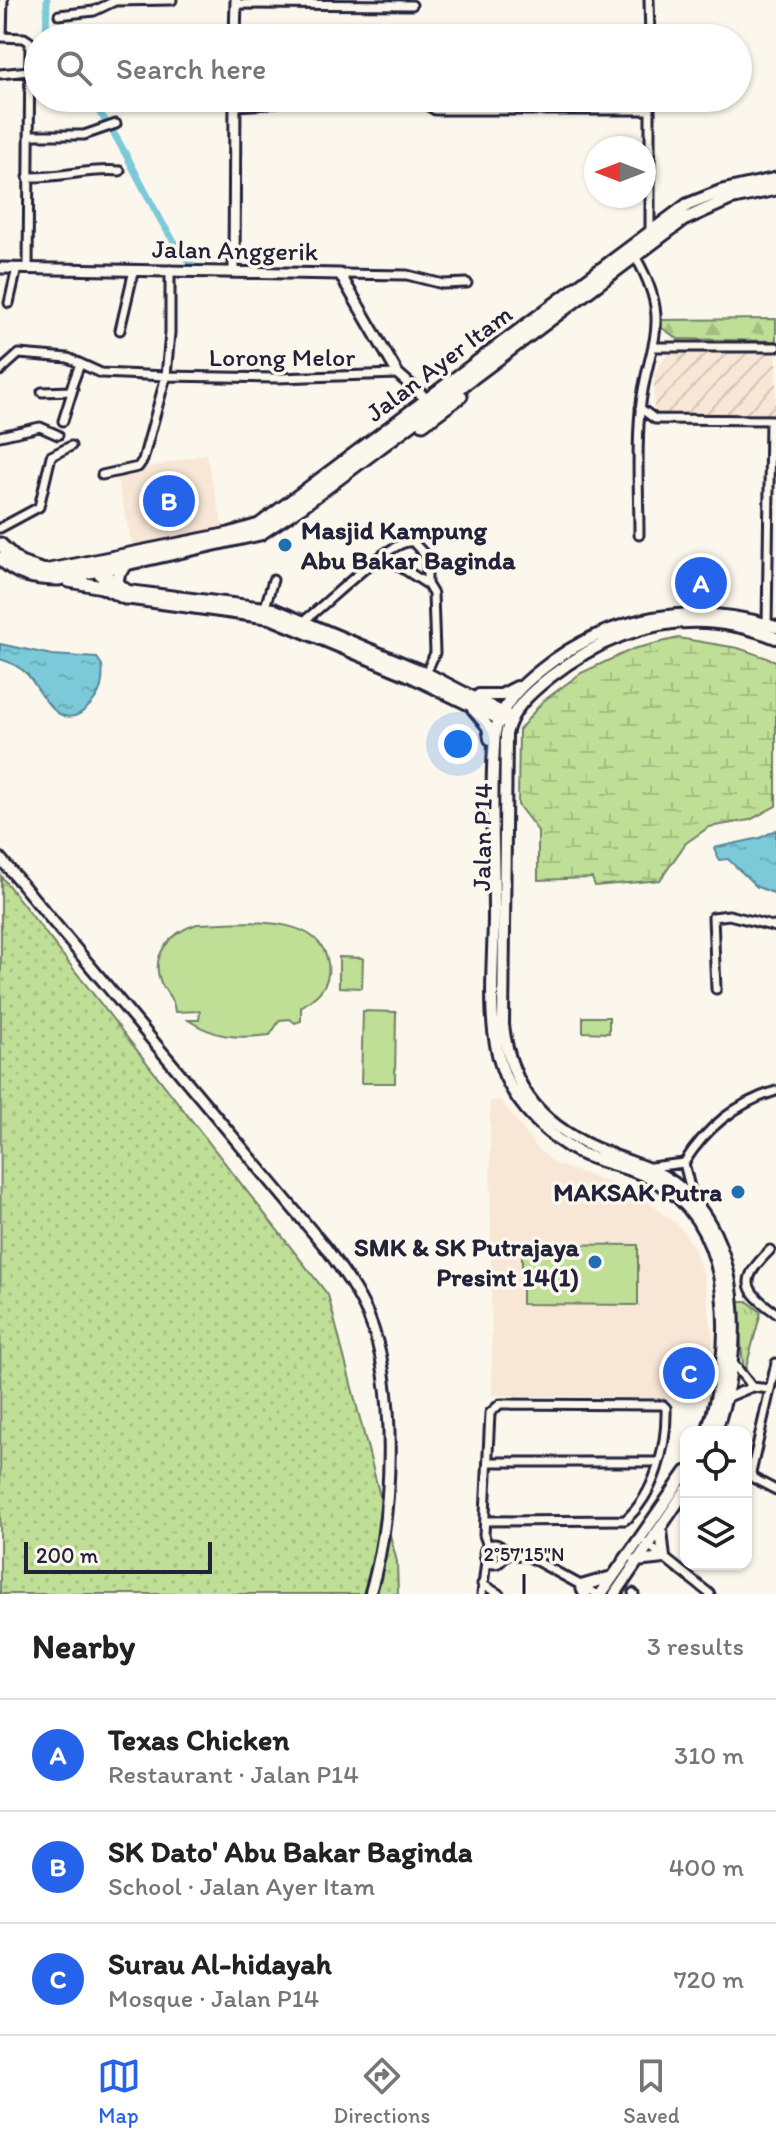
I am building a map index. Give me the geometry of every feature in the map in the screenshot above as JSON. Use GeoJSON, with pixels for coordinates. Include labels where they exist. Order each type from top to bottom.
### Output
{"type":"FeatureCollection","features":[{"type":"Feature","properties":{"kind":"main road","name":"Jalan Ayer Itam"},"geometry":{"type":"LineString","coordinates":[[122,561],[260,534],[352,468],[369,463],[444,409],[500,365],[514,347],[635,256],[687,205],[722,191],[776,179]]}},
{"type":"Feature","properties":{"kind":"main road"},"geometry":{"type":"LineString","coordinates":[[653,236],[730,199],[776,189]]}},
{"type":"Feature","properties":{"kind":"main road","name":"Jalan Ayer Itam"},"geometry":{"type":"LineString","coordinates":[[122,561],[259,525],[653,236]]}},
{"type":"Feature","properties":{"kind":"main road"},"geometry":{"type":"LineString","coordinates":[[304,492],[422,395],[496,349]]}},
{"type":"Feature","properties":{"kind":"main road"},"geometry":{"type":"LineString","coordinates":[[0,544],[20,563],[33,569],[45,571],[99,566]]}},
{"type":"Feature","properties":{"kind":"main road"},"geometry":{"type":"LineString","coordinates":[[0,558],[14,571],[30,577],[88,583],[125,598],[270,618],[463,695],[488,698],[498,696],[535,675],[597,634],[654,617],[708,613],[771,631]]}},
{"type":"Feature","properties":{"kind":"main road"},"geometry":{"type":"LineString","coordinates":[[59,579],[122,561],[116,585]]}},
{"type":"Feature","properties":{"kind":"main road"},"geometry":{"type":"LineString","coordinates":[[99,566],[116,585],[128,591],[265,607],[305,620],[426,673],[505,718]]}},
{"type":"Feature","properties":{"kind":"main road"},"geometry":{"type":"LineString","coordinates":[[99,566],[110,589],[125,598]]}},
{"type":"Feature","properties":{"kind":"main road"},"geometry":{"type":"LineString","coordinates":[[505,718],[563,667],[603,640],[629,631],[706,622],[771,631]]}},
{"type":"Feature","properties":{"kind":"main road"},"geometry":{"type":"LineString","coordinates":[[505,718],[515,693],[535,675]]}},
{"type":"Feature","properties":{"kind":"main road"},"geometry":{"type":"LineString","coordinates":[[463,695],[488,727],[493,753]]}},
{"type":"Feature","properties":{"kind":"main road","name":"Jalan P14"},"geometry":{"type":"LineString","coordinates":[[505,718],[493,753],[495,1025],[504,1074],[532,1115],[555,1137],[579,1153],[654,1180],[679,1198],[696,1220],[715,1266],[725,1304],[725,1352],[719,1395],[709,1426]]}},
{"type":"Feature","properties":{"kind":"main road","name":"Jalan P14"},"geometry":{"type":"LineString","coordinates":[[505,718],[503,1025],[512,1072],[520,1088],[559,1129],[583,1143],[648,1167],[693,1200],[713,1233],[731,1285],[735,1315],[733,1363],[717,1426]]}},
{"type":"Feature","properties":{"kind":"main road"},"geometry":{"type":"LineString","coordinates":[[615,1594],[680,1482]]}},
{"type":"Feature","properties":{"kind":"main road"},"geometry":{"type":"LineString","coordinates":[[599,1594],[662,1524],[680,1498]]}},
{"type":"Feature","properties":{"kind":"main road"},"geometry":{"type":"LineString","coordinates":[[636,1561],[664,1558],[660,1539],[662,1524]]}},
{"type":"Feature","properties":{"kind":"main road"},"geometry":{"type":"LineString","coordinates":[[583,1590],[614,1576]]}},
{"type":"Feature","properties":{"kind":"street"},"geometry":{"type":"LineString","coordinates":[[3,0],[1,37],[24,38]]}},
{"type":"Feature","properties":{"kind":"street"},"geometry":{"type":"LineString","coordinates":[[59,15],[94,11],[115,1],[172,0]]}},
{"type":"Feature","properties":{"kind":"street"},"geometry":{"type":"LineString","coordinates":[[649,0],[650,24]]}},
{"type":"Feature","properties":{"kind":"street"},"geometry":{"type":"LineString","coordinates":[[235,24],[236,2],[412,5]]}},
{"type":"Feature","properties":{"kind":"street"},"geometry":{"type":"LineString","coordinates":[[0,74],[24,72]]}},
{"type":"Feature","properties":{"kind":"street"},"geometry":{"type":"LineString","coordinates":[[9,303],[22,268],[32,112]]}},
{"type":"Feature","properties":{"kind":"street"},"geometry":{"type":"LineString","coordinates":[[233,112],[234,271]]}},
{"type":"Feature","properties":{"kind":"street"},"geometry":{"type":"LineString","coordinates":[[650,112],[653,236]]}},
{"type":"Feature","properties":{"kind":"street"},"geometry":{"type":"LineString","coordinates":[[29,135],[84,135],[113,126]]}},
{"type":"Feature","properties":{"kind":"street"},"geometry":{"type":"LineString","coordinates":[[28,177],[56,178],[98,169],[120,171]]}},
{"type":"Feature","properties":{"kind":"street"},"geometry":{"type":"LineString","coordinates":[[635,256],[653,290],[658,318],[655,347],[640,408],[639,535]]}},
{"type":"Feature","properties":{"kind":"street","name":"Jalan Anggerik"},"geometry":{"type":"LineString","coordinates":[[0,268],[407,275],[443,284],[467,283]]}},
{"type":"Feature","properties":{"kind":"street"},"geometry":{"type":"LineString","coordinates":[[120,330],[134,270]]}},
{"type":"Feature","properties":{"kind":"street"},"geometry":{"type":"LineString","coordinates":[[102,475],[142,464],[166,376],[170,270]]}},
{"type":"Feature","properties":{"kind":"street"},"geometry":{"type":"LineString","coordinates":[[340,274],[398,374],[422,395]]}},
{"type":"Feature","properties":{"kind":"street"},"geometry":{"type":"LineString","coordinates":[[655,347],[776,347]]}},
{"type":"Feature","properties":{"kind":"street","name":"Lorong Melor"},"geometry":{"type":"LineString","coordinates":[[0,371],[8,360],[19,354],[68,358],[101,373],[278,378],[398,374]]}},
{"type":"Feature","properties":{"kind":"street"},"geometry":{"type":"LineString","coordinates":[[63,421],[80,364]]}},
{"type":"Feature","properties":{"kind":"street"},"geometry":{"type":"LineString","coordinates":[[42,392],[67,392],[74,387]]}},
{"type":"Feature","properties":{"kind":"street"},"geometry":{"type":"LineString","coordinates":[[640,408],[655,419],[773,420],[771,631]]}},
{"type":"Feature","properties":{"kind":"street"},"geometry":{"type":"LineString","coordinates":[[639,431],[655,419]]}},
{"type":"Feature","properties":{"kind":"street"},"geometry":{"type":"LineString","coordinates":[[0,436],[40,427],[58,435]]}},
{"type":"Feature","properties":{"kind":"street"},"geometry":{"type":"LineString","coordinates":[[0,528],[39,507],[51,456],[71,446]]}},
{"type":"Feature","properties":{"kind":"street"},"geometry":{"type":"LineString","coordinates":[[305,620],[405,541],[413,542],[427,557],[427,584]]}},
{"type":"Feature","properties":{"kind":"street"},"geometry":{"type":"LineString","coordinates":[[399,566],[427,584],[433,594],[435,646],[426,673]]}},
{"type":"Feature","properties":{"kind":"street"},"geometry":{"type":"LineString","coordinates":[[265,607],[273,580]]}},
{"type":"Feature","properties":{"kind":"street"},"geometry":{"type":"LineString","coordinates":[[0,858],[326,1248],[360,1298],[379,1353],[386,1411],[387,1507],[370,1594]]}},
{"type":"Feature","properties":{"kind":"street"},"geometry":{"type":"LineString","coordinates":[[716,989],[713,917],[729,915],[776,927]]}},
{"type":"Feature","properties":{"kind":"street"},"geometry":{"type":"LineString","coordinates":[[648,1167],[684,1163],[709,1129],[756,1097],[776,1091]]}},
{"type":"Feature","properties":{"kind":"street"},"geometry":{"type":"LineString","coordinates":[[684,1163],[693,1200]]}},
{"type":"Feature","properties":{"kind":"street"},"geometry":{"type":"LineString","coordinates":[[770,1250],[750,1271],[748,1283],[756,1299],[776,1313]]}},
{"type":"Feature","properties":{"kind":"street"},"geometry":{"type":"LineString","coordinates":[[733,1363],[752,1387]]}},
{"type":"Feature","properties":{"kind":"street"},"geometry":{"type":"LineString","coordinates":[[776,1363],[751,1473],[753,1478],[776,1490]]}},
{"type":"Feature","properties":{"kind":"street"},"geometry":{"type":"LineString","coordinates":[[726,1398],[752,1387],[770,1389]]}},
{"type":"Feature","properties":{"kind":"street"},"geometry":{"type":"LineString","coordinates":[[485,1521],[625,1520],[641,1503],[659,1462],[666,1415],[663,1405],[500,1404],[490,1413],[485,1521],[488,1546]]}},
{"type":"Feature","properties":{"kind":"street"},"geometry":{"type":"LineString","coordinates":[[488,1462],[659,1462]]}},
{"type":"Feature","properties":{"kind":"street"},"geometry":{"type":"LineString","coordinates":[[644,1542],[710,1594]]}},
{"type":"Feature","properties":{"kind":"street"},"geometry":{"type":"LineString","coordinates":[[482,1594],[486,1561],[483,1553],[488,1546],[496,1544],[504,1553],[529,1557],[583,1590],[599,1594]]}},
{"type":"Feature","properties":{"kind":"street"},"geometry":{"type":"LineString","coordinates":[[486,1561],[496,1564],[504,1553]]}},
{"type":"Feature","properties":{"kind":"street"},"geometry":{"type":"LineString","coordinates":[[482,1584],[499,1594]]}},
{"type":"Feature","properties":{"kind":"shaded area"},"geometry":{"type":"Polygon","coordinates":[[[678,339],[776,341],[776,424],[654,424],[654,373],[678,339]]]}},
{"type":"Feature","properties":{"kind":"shaded area"},"geometry":{"type":"Polygon","coordinates":[[[206,454],[223,527],[133,549],[116,475],[206,454]]]}},
{"type":"Feature","properties":{"kind":"shaded area","name":"SMK & SK Putrajaya Presint 14(1)"},"geometry":{"type":"Polygon","coordinates":[[[500,1099],[536,1147],[555,1164],[636,1192],[681,1228],[693,1246],[704,1277],[713,1338],[712,1399],[492,1395],[490,1102],[500,1099]]]}},
{"type":"Feature","properties":{"kind":"green space"},"geometry":{"type":"Polygon","coordinates":[[[776,319],[776,341],[678,339],[662,328],[662,320],[776,319]]]}},
{"type":"Feature","properties":{"kind":"green space"},"geometry":{"type":"Polygon","coordinates":[[[678,638],[738,648],[776,661],[776,806],[750,820],[709,827],[686,843],[660,880],[595,886],[592,878],[538,880],[538,831],[518,805],[519,730],[542,702],[581,673],[633,649],[678,638]]]}},
{"type":"Feature","properties":{"kind":"green space"},"geometry":{"type":"Polygon","coordinates":[[[1,876],[328,1295],[397,1562],[398,1594],[0,1594],[1,876]]]}},
{"type":"Feature","properties":{"kind":"green space"},"geometry":{"type":"Polygon","coordinates":[[[253,922],[293,927],[310,935],[322,946],[328,963],[327,978],[322,989],[301,1007],[301,1021],[280,1020],[270,1035],[237,1037],[217,1034],[188,1020],[199,1020],[200,1011],[175,1012],[172,1000],[161,983],[158,963],[171,939],[197,924],[253,922]]]}},
{"type":"Feature","properties":{"kind":"green space"},"geometry":{"type":"Polygon","coordinates":[[[339,957],[363,958],[362,988],[339,987],[339,957]]]}},
{"type":"Feature","properties":{"kind":"green space"},"geometry":{"type":"Polygon","coordinates":[[[363,1011],[396,1012],[395,1083],[361,1083],[363,1011]]]}},
{"type":"Feature","properties":{"kind":"green space"},"geometry":{"type":"Polygon","coordinates":[[[583,1017],[609,1017],[609,1033],[583,1032],[583,1017]]]}},
{"type":"Feature","properties":{"kind":"green space"},"geometry":{"type":"Polygon","coordinates":[[[522,1244],[638,1245],[638,1305],[522,1304],[522,1244]]]}},
{"type":"Feature","properties":{"kind":"green space"},"geometry":{"type":"Polygon","coordinates":[[[737,1301],[747,1301],[761,1312],[744,1375],[737,1301]]]}},
{"type":"Feature","properties":{"kind":"water"},"geometry":{"type":"Polygon","coordinates":[[[0,644],[52,655],[97,658],[103,671],[99,692],[79,714],[69,717],[60,715],[24,671],[0,659],[0,644]]]}},
{"type":"Feature","properties":{"kind":"water"},"geometry":{"type":"Polygon","coordinates":[[[776,830],[776,894],[757,887],[728,859],[719,860],[714,848],[760,838],[776,830]]]}},
{"type":"Feature","properties":{"kind":"waterway"},"geometry":{"type":"LineString","coordinates":[[46,24],[47,0]]}},
{"type":"Feature","properties":{"kind":"waterway"},"geometry":{"type":"LineString","coordinates":[[98,112],[117,138],[164,226],[193,266]]}},
{"type":"Feature","properties":{"kind":"place","name":"SK Dato' Abu Bakar Baginda"},"geometry":{"type":"Point","coordinates":[169,501]}},
{"type":"Feature","properties":{"kind":"place","name":"Masjid Kampung Abu Bakar Baginda"},"geometry":{"type":"Point","coordinates":[285,545]}},
{"type":"Feature","properties":{"kind":"place","name":"Texas Chicken"},"geometry":{"type":"Point","coordinates":[701,583]}},
{"type":"Feature","properties":{"kind":"place","name":"MAKSAK Putra"},"geometry":{"type":"Point","coordinates":[738,1192]}},
{"type":"Feature","properties":{"kind":"place","name":"SMK & SK Putrajaya Presint 14(1)"},"geometry":{"type":"Point","coordinates":[595,1262]}},
{"type":"Feature","properties":{"kind":"place","name":"Surau Al-hidayah"},"geometry":{"type":"Point","coordinates":[689,1373]}}]}
